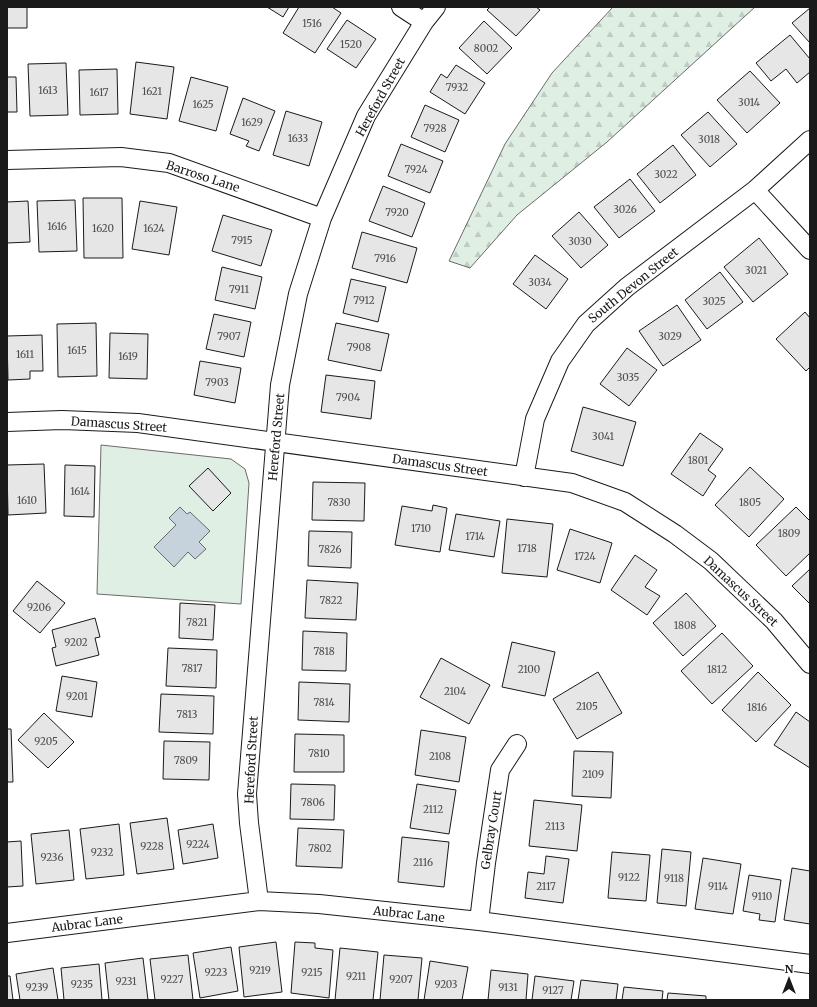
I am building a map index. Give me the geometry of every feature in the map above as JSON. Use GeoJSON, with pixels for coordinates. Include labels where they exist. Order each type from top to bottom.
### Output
{"type":"FeatureCollection","features":[{"type":"Feature","properties":{"kind":"street"},"geometry":{"type":"LineString","coordinates":[[401,7],[424,22]]}},
{"type":"Feature","properties":{"kind":"street","name":"Hereford Street"},"geometry":{"type":"LineString","coordinates":[[259,901],[249,823],[247,794],[280,385],[298,294],[322,218],[366,116],[424,22],[436,7]]}},
{"type":"Feature","properties":{"kind":"street","name":"South Devon Street"},"geometry":{"type":"LineString","coordinates":[[524,477],[535,419],[560,361],[586,324],[627,287],[755,190],[810,140]]}},
{"type":"Feature","properties":{"kind":"street","name":"Barroso Lane"},"geometry":{"type":"LineString","coordinates":[[7,160],[122,157],[169,163],[322,218]]}},
{"type":"Feature","properties":{"kind":"street"},"geometry":{"type":"LineString","coordinates":[[755,190],[810,250]]}},
{"type":"Feature","properties":{"kind":"street","name":"Damascus Street"},"geometry":{"type":"LineString","coordinates":[[7,422],[62,420],[138,423],[276,441],[572,484],[625,502],[675,534],[711,561],[774,621],[810,664]]}},
{"type":"Feature","properties":{"kind":"street","name":"Gelbray Court"},"geometry":{"type":"LineString","coordinates":[[479,921],[500,770],[517,744]]}},
{"type":"Feature","properties":{"kind":"street","name":"Aubrac Lane"},"geometry":{"type":"LineString","coordinates":[[7,933],[259,901],[320,904],[479,921],[810,964]]}},
{"type":"Feature","properties":{"kind":"green space"},"geometry":{"type":"Polygon","coordinates":[[[613,7],[755,7],[607,142],[517,215],[470,268],[449,261],[505,144],[552,73],[613,7]]]}},
{"type":"Feature","properties":{"kind":"green space"},"geometry":{"type":"Polygon","coordinates":[[[101,445],[231,459],[245,469],[249,483],[241,604],[97,594],[101,445]]]}},
{"type":"Feature","properties":{"kind":"shaded area"},"geometry":{"type":"Polygon","coordinates":[[[180,507],[187,514],[190,512],[210,531],[199,542],[206,549],[195,559],[188,552],[174,567],[154,547],[176,525],[169,518],[180,507]]]}},
{"type":"Feature","properties":{"kind":"building"},"geometry":{"type":"Polygon","coordinates":[[[7,7],[27,7],[27,28],[7,28],[7,7]]]}},
{"type":"Feature","properties":{"kind":"building"},"geometry":{"type":"Polygon","coordinates":[[[267,7],[289,7],[283,17],[267,7]]]}},
{"type":"Feature","properties":{"kind":"building"},"geometry":{"type":"Polygon","coordinates":[[[299,7],[332,7],[341,13],[315,53],[283,33],[299,7]]]}},
{"type":"Feature","properties":{"kind":"building"},"geometry":{"type":"Polygon","coordinates":[[[490,7],[536,7],[540,10],[516,36],[487,10],[490,7]]]}},
{"type":"Feature","properties":{"kind":"building"},"geometry":{"type":"Polygon","coordinates":[[[810,8],[810,43],[792,23],[810,8]]]}},
{"type":"Feature","properties":{"kind":"building"},"geometry":{"type":"Polygon","coordinates":[[[347,20],[376,39],[356,68],[327,49],[347,20]]]}},
{"type":"Feature","properties":{"kind":"building"},"geometry":{"type":"Polygon","coordinates":[[[484,21],[512,48],[487,74],[459,48],[484,21]]]}},
{"type":"Feature","properties":{"kind":"building"},"geometry":{"type":"Polygon","coordinates":[[[790,35],[810,59],[810,72],[797,83],[786,69],[771,81],[756,63],[790,35]]]}},
{"type":"Feature","properties":{"kind":"building"},"geometry":{"type":"Polygon","coordinates":[[[136,62],[174,67],[167,119],[130,114],[136,62]]]}},
{"type":"Feature","properties":{"kind":"building"},"geometry":{"type":"Polygon","coordinates":[[[66,63],[68,115],[30,116],[28,64],[66,63]]]}},
{"type":"Feature","properties":{"kind":"building"},"geometry":{"type":"Polygon","coordinates":[[[456,65],[485,83],[465,114],[430,92],[441,74],[447,78],[456,65]]]}},
{"type":"Feature","properties":{"kind":"building"},"geometry":{"type":"Polygon","coordinates":[[[117,69],[118,114],[80,115],[79,70],[117,69]]]}},
{"type":"Feature","properties":{"kind":"building"},"geometry":{"type":"Polygon","coordinates":[[[750,71],[780,103],[747,133],[717,100],[750,71]]]}},
{"type":"Feature","properties":{"kind":"building"},"geometry":{"type":"Polygon","coordinates":[[[7,77],[16,77],[17,112],[7,112],[7,77]]]}},
{"type":"Feature","properties":{"kind":"building"},"geometry":{"type":"Polygon","coordinates":[[[191,77],[228,87],[216,131],[179,121],[191,77]]]}},
{"type":"Feature","properties":{"kind":"building"},"geometry":{"type":"Polygon","coordinates":[[[243,98],[275,111],[259,151],[246,146],[249,141],[230,134],[243,98]]]}},
{"type":"Feature","properties":{"kind":"building"},"geometry":{"type":"Polygon","coordinates":[[[425,105],[459,120],[445,152],[411,137],[425,105]]]}},
{"type":"Feature","properties":{"kind":"building"},"geometry":{"type":"Polygon","coordinates":[[[286,111],[322,122],[309,166],[273,155],[286,111]]]}},
{"type":"Feature","properties":{"kind":"building"},"geometry":{"type":"Polygon","coordinates":[[[708,112],[737,144],[710,167],[681,135],[708,112]]]}},
{"type":"Feature","properties":{"kind":"building"},"geometry":{"type":"Polygon","coordinates":[[[401,144],[443,161],[430,193],[388,176],[401,144]]]}},
{"type":"Feature","properties":{"kind":"building"},"geometry":{"type":"Polygon","coordinates":[[[673,145],[696,175],[660,203],[637,174],[673,145]]]}},
{"type":"Feature","properties":{"kind":"building"},"geometry":{"type":"Polygon","coordinates":[[[630,179],[655,211],[619,238],[594,207],[630,179]]]}},
{"type":"Feature","properties":{"kind":"building"},"geometry":{"type":"Polygon","coordinates":[[[383,186],[425,203],[412,237],[369,221],[383,186]]]}},
{"type":"Feature","properties":{"kind":"building"},"geometry":{"type":"Polygon","coordinates":[[[83,198],[122,198],[123,258],[84,258],[83,198]]]}},
{"type":"Feature","properties":{"kind":"building"},"geometry":{"type":"Polygon","coordinates":[[[75,200],[77,251],[39,252],[37,201],[75,200]]]}},
{"type":"Feature","properties":{"kind":"building"},"geometry":{"type":"Polygon","coordinates":[[[28,201],[30,242],[7,243],[7,202],[28,201]]]}},
{"type":"Feature","properties":{"kind":"building"},"geometry":{"type":"Polygon","coordinates":[[[140,201],[177,207],[169,255],[132,249],[140,201]]]}},
{"type":"Feature","properties":{"kind":"building"},"geometry":{"type":"Polygon","coordinates":[[[579,212],[608,245],[581,268],[552,236],[579,212]]]}},
{"type":"Feature","properties":{"kind":"building"},"geometry":{"type":"Polygon","coordinates":[[[223,215],[272,230],[261,266],[212,251],[223,215]]]}},
{"type":"Feature","properties":{"kind":"building"},"geometry":{"type":"Polygon","coordinates":[[[362,232],[417,248],[407,283],[352,268],[362,232]]]}},
{"type":"Feature","properties":{"kind":"building"},"geometry":{"type":"Polygon","coordinates":[[[759,238],[788,274],[753,302],[724,267],[759,238]]]}},
{"type":"Feature","properties":{"kind":"building"},"geometry":{"type":"Polygon","coordinates":[[[535,255],[568,279],[546,309],[513,284],[535,255]]]}},
{"type":"Feature","properties":{"kind":"building"},"geometry":{"type":"Polygon","coordinates":[[[222,267],[262,277],[255,309],[215,300],[222,267]]]}},
{"type":"Feature","properties":{"kind":"building"},"geometry":{"type":"Polygon","coordinates":[[[720,272],[743,302],[707,329],[685,300],[720,272]]]}},
{"type":"Feature","properties":{"kind":"building"},"geometry":{"type":"Polygon","coordinates":[[[351,279],[386,287],[378,322],[343,313],[351,279]]]}},
{"type":"Feature","properties":{"kind":"building"},"geometry":{"type":"Polygon","coordinates":[[[677,305],[701,340],[663,366],[639,331],[677,305]]]}},
{"type":"Feature","properties":{"kind":"building"},"geometry":{"type":"Polygon","coordinates":[[[805,312],[810,318],[810,367],[806,371],[776,339],[805,312]]]}},
{"type":"Feature","properties":{"kind":"building"},"geometry":{"type":"Polygon","coordinates":[[[214,314],[251,322],[244,357],[206,349],[214,314]]]}},
{"type":"Feature","properties":{"kind":"building"},"geometry":{"type":"Polygon","coordinates":[[[96,323],[97,376],[58,377],[57,324],[96,323]]]}},
{"type":"Feature","properties":{"kind":"building"},"geometry":{"type":"Polygon","coordinates":[[[336,323],[389,334],[381,371],[328,360],[336,323]]]}},
{"type":"Feature","properties":{"kind":"building"},"geometry":{"type":"Polygon","coordinates":[[[110,333],[148,334],[147,379],[109,378],[110,333]]]}},
{"type":"Feature","properties":{"kind":"building"},"geometry":{"type":"Polygon","coordinates":[[[42,335],[43,371],[30,371],[30,379],[8,380],[7,336],[42,335]]]}},
{"type":"Feature","properties":{"kind":"building"},"geometry":{"type":"Polygon","coordinates":[[[627,348],[657,370],[629,406],[600,384],[627,348]]]}},
{"type":"Feature","properties":{"kind":"building"},"geometry":{"type":"Polygon","coordinates":[[[200,361],[241,368],[235,403],[194,395],[200,361]]]}},
{"type":"Feature","properties":{"kind":"building"},"geometry":{"type":"Polygon","coordinates":[[[326,375],[375,381],[371,419],[321,412],[326,375]]]}},
{"type":"Feature","properties":{"kind":"building"},"geometry":{"type":"Polygon","coordinates":[[[583,407],[636,422],[623,466],[571,451],[583,407]]]}},
{"type":"Feature","properties":{"kind":"building"},"geometry":{"type":"Polygon","coordinates":[[[700,433],[723,449],[708,470],[716,476],[703,496],[671,474],[700,433]]]}},
{"type":"Feature","properties":{"kind":"building"},"geometry":{"type":"Polygon","coordinates":[[[44,464],[46,513],[8,515],[7,465],[44,464]]]}},
{"type":"Feature","properties":{"kind":"building"},"geometry":{"type":"Polygon","coordinates":[[[65,465],[95,466],[94,517],[64,516],[65,465]]]}},
{"type":"Feature","properties":{"kind":"building"},"geometry":{"type":"Polygon","coordinates":[[[750,467],[784,499],[749,537],[715,505],[750,467]]]}},
{"type":"Feature","properties":{"kind":"building"},"geometry":{"type":"Polygon","coordinates":[[[208,468],[231,493],[213,511],[189,486],[208,468]]]}},
{"type":"Feature","properties":{"kind":"building"},"geometry":{"type":"Polygon","coordinates":[[[313,482],[365,483],[364,521],[312,520],[313,482]]]}},
{"type":"Feature","properties":{"kind":"building"},"geometry":{"type":"Polygon","coordinates":[[[433,505],[447,508],[440,552],[395,545],[402,506],[432,511],[433,505]]]}},
{"type":"Feature","properties":{"kind":"building"},"geometry":{"type":"Polygon","coordinates":[[[796,507],[810,521],[810,553],[786,576],[756,545],[796,507]]]}},
{"type":"Feature","properties":{"kind":"building"},"geometry":{"type":"Polygon","coordinates":[[[456,514],[500,521],[494,557],[449,550],[456,514]]]}},
{"type":"Feature","properties":{"kind":"building"},"geometry":{"type":"Polygon","coordinates":[[[507,519],[553,524],[547,577],[502,573],[507,519]]]}},
{"type":"Feature","properties":{"kind":"building"},"geometry":{"type":"Polygon","coordinates":[[[570,529],[612,543],[600,583],[557,570],[570,529]]]}},
{"type":"Feature","properties":{"kind":"building"},"geometry":{"type":"Polygon","coordinates":[[[309,531],[352,532],[351,568],[308,566],[309,531]]]}},
{"type":"Feature","properties":{"kind":"building"},"geometry":{"type":"Polygon","coordinates":[[[635,555],[657,570],[645,587],[660,596],[647,615],[611,590],[635,555]]]}},
{"type":"Feature","properties":{"kind":"building"},"geometry":{"type":"Polygon","coordinates":[[[810,569],[810,604],[792,586],[810,569]]]}},
{"type":"Feature","properties":{"kind":"building"},"geometry":{"type":"Polygon","coordinates":[[[307,580],[358,583],[356,620],[305,618],[307,580]]]}},
{"type":"Feature","properties":{"kind":"building"},"geometry":{"type":"Polygon","coordinates":[[[37,581],[65,603],[40,633],[13,611],[37,581]]]}},
{"type":"Feature","properties":{"kind":"building"},"geometry":{"type":"Polygon","coordinates":[[[686,593],[716,626],[683,656],[653,623],[686,593]]]}},
{"type":"Feature","properties":{"kind":"building"},"geometry":{"type":"Polygon","coordinates":[[[180,603],[215,605],[213,640],[179,638],[180,603]]]}},
{"type":"Feature","properties":{"kind":"building"},"geometry":{"type":"Polygon","coordinates":[[[95,618],[100,637],[95,638],[99,655],[56,666],[52,648],[56,647],[52,630],[95,618]]]}},
{"type":"Feature","properties":{"kind":"building"},"geometry":{"type":"Polygon","coordinates":[[[303,631],[347,633],[346,671],[302,670],[303,631]]]}},
{"type":"Feature","properties":{"kind":"building"},"geometry":{"type":"Polygon","coordinates":[[[722,633],[753,666],[712,704],[681,671],[722,633]]]}},
{"type":"Feature","properties":{"kind":"building"},"geometry":{"type":"Polygon","coordinates":[[[512,642],[555,652],[545,696],[502,687],[512,642]]]}},
{"type":"Feature","properties":{"kind":"building"},"geometry":{"type":"Polygon","coordinates":[[[168,648],[217,650],[216,688],[166,686],[168,648]]]}},
{"type":"Feature","properties":{"kind":"building"},"geometry":{"type":"Polygon","coordinates":[[[441,658],[490,685],[469,724],[420,697],[441,658]]]}},
{"type":"Feature","properties":{"kind":"building"},"geometry":{"type":"Polygon","coordinates":[[[598,672],[622,713],[577,739],[553,699],[598,672]]]}},
{"type":"Feature","properties":{"kind":"building"},"geometry":{"type":"Polygon","coordinates":[[[758,672],[791,705],[756,742],[722,710],[758,672]]]}},
{"type":"Feature","properties":{"kind":"building"},"geometry":{"type":"Polygon","coordinates":[[[62,676],[97,682],[92,717],[56,711],[62,676]]]}},
{"type":"Feature","properties":{"kind":"building"},"geometry":{"type":"Polygon","coordinates":[[[299,682],[350,684],[349,722],[298,720],[299,682]]]}},
{"type":"Feature","properties":{"kind":"building"},"geometry":{"type":"Polygon","coordinates":[[[161,694],[214,696],[213,734],[159,732],[161,694]]]}},
{"type":"Feature","properties":{"kind":"building"},"geometry":{"type":"Polygon","coordinates":[[[796,712],[810,722],[810,768],[774,745],[796,712]]]}},
{"type":"Feature","properties":{"kind":"building"},"geometry":{"type":"Polygon","coordinates":[[[44,713],[74,742],[48,768],[18,740],[44,713]]]}},
{"type":"Feature","properties":{"kind":"building"},"geometry":{"type":"Polygon","coordinates":[[[7,729],[11,729],[13,782],[7,782],[7,729]]]}},
{"type":"Feature","properties":{"kind":"building"},"geometry":{"type":"Polygon","coordinates":[[[421,730],[466,737],[459,782],[415,775],[421,730]]]}},
{"type":"Feature","properties":{"kind":"building"},"geometry":{"type":"Polygon","coordinates":[[[295,734],[344,735],[344,772],[294,772],[295,734]]]}},
{"type":"Feature","properties":{"kind":"building"},"geometry":{"type":"Polygon","coordinates":[[[164,741],[210,742],[209,780],[163,779],[164,741]]]}},
{"type":"Feature","properties":{"kind":"building"},"geometry":{"type":"Polygon","coordinates":[[[574,751],[613,752],[611,798],[572,796],[574,751]]]}},
{"type":"Feature","properties":{"kind":"building"},"geometry":{"type":"Polygon","coordinates":[[[291,784],[335,785],[334,820],[290,819],[291,784]]]}},
{"type":"Feature","properties":{"kind":"building"},"geometry":{"type":"Polygon","coordinates":[[[417,784],[456,790],[449,834],[410,828],[417,784]]]}},
{"type":"Feature","properties":{"kind":"building"},"geometry":{"type":"Polygon","coordinates":[[[534,800],[582,805],[577,851],[529,846],[534,800]]]}},
{"type":"Feature","properties":{"kind":"building"},"geometry":{"type":"Polygon","coordinates":[[[167,818],[174,869],[137,874],[130,823],[167,818]]]}},
{"type":"Feature","properties":{"kind":"building"},"geometry":{"type":"Polygon","coordinates":[[[119,824],[124,875],[86,879],[80,829],[119,824]]]}},
{"type":"Feature","properties":{"kind":"building"},"geometry":{"type":"Polygon","coordinates":[[[213,824],[218,858],[183,864],[178,830],[213,824]]]}},
{"type":"Feature","properties":{"kind":"building"},"geometry":{"type":"Polygon","coordinates":[[[298,828],[344,830],[342,868],[296,866],[298,828]]]}},
{"type":"Feature","properties":{"kind":"building"},"geometry":{"type":"Polygon","coordinates":[[[69,830],[74,880],[36,884],[31,834],[69,830]]]}},
{"type":"Feature","properties":{"kind":"building"},"geometry":{"type":"Polygon","coordinates":[[[402,837],[449,842],[444,887],[398,882],[402,837]]]}},
{"type":"Feature","properties":{"kind":"building"},"geometry":{"type":"Polygon","coordinates":[[[21,841],[23,886],[7,887],[7,842],[21,841]]]}},
{"type":"Feature","properties":{"kind":"building"},"geometry":{"type":"Polygon","coordinates":[[[662,849],[691,852],[686,906],[657,903],[662,849]]]}},
{"type":"Feature","properties":{"kind":"building"},"geometry":{"type":"Polygon","coordinates":[[[612,852],[650,855],[646,901],[608,898],[612,852]]]}},
{"type":"Feature","properties":{"kind":"building"},"geometry":{"type":"Polygon","coordinates":[[[546,856],[569,859],[563,903],[525,898],[528,872],[544,874],[546,856]]]}},
{"type":"Feature","properties":{"kind":"building"},"geometry":{"type":"Polygon","coordinates":[[[703,858],[741,864],[733,914],[695,909],[703,858]]]}},
{"type":"Feature","properties":{"kind":"building"},"geometry":{"type":"Polygon","coordinates":[[[792,868],[810,871],[810,924],[784,920],[792,868]]]}},
{"type":"Feature","properties":{"kind":"building"},"geometry":{"type":"Polygon","coordinates":[[[749,875],[781,880],[775,922],[759,920],[760,914],[743,911],[749,875]]]}},
{"type":"Feature","properties":{"kind":"building"},"geometry":{"type":"Polygon","coordinates":[[[276,942],[282,992],[244,997],[239,947],[276,942]]]}},
{"type":"Feature","properties":{"kind":"building"},"geometry":{"type":"Polygon","coordinates":[[[295,942],[315,943],[315,948],[333,950],[329,998],[291,993],[295,942]]]}},
{"type":"Feature","properties":{"kind":"building"},"geometry":{"type":"Polygon","coordinates":[[[231,947],[238,991],[200,998],[193,953],[231,947]]]}},
{"type":"Feature","properties":{"kind":"building"},"geometry":{"type":"Polygon","coordinates":[[[340,948],[378,952],[373,1000],[335,1000],[340,948]]]}},
{"type":"Feature","properties":{"kind":"building"},"geometry":{"type":"Polygon","coordinates":[[[188,955],[193,1000],[155,1000],[150,959],[188,955]]]}},
{"type":"Feature","properties":{"kind":"building"},"geometry":{"type":"Polygon","coordinates":[[[384,955],[422,958],[418,1000],[380,1000],[384,955]]]}},
{"type":"Feature","properties":{"kind":"building"},"geometry":{"type":"Polygon","coordinates":[[[143,958],[148,1000],[109,1000],[105,963],[143,958]]]}},
{"type":"Feature","properties":{"kind":"building"},"geometry":{"type":"Polygon","coordinates":[[[430,961],[468,967],[462,1000],[424,1000],[430,961]]]}},
{"type":"Feature","properties":{"kind":"building"},"geometry":{"type":"Polygon","coordinates":[[[99,964],[102,1000],[64,1000],[61,968],[99,964]]]}},
{"type":"Feature","properties":{"kind":"building"},"geometry":{"type":"Polygon","coordinates":[[[53,968],[58,1000],[20,1000],[16,974],[53,968]]]}},
{"type":"Feature","properties":{"kind":"building"},"geometry":{"type":"Polygon","coordinates":[[[491,970],[528,974],[526,1000],[488,1000],[491,970]]]}},
{"type":"Feature","properties":{"kind":"building"},"geometry":{"type":"Polygon","coordinates":[[[7,976],[10,976],[13,1000],[7,1000],[7,976]]]}},
{"type":"Feature","properties":{"kind":"building"},"geometry":{"type":"Polygon","coordinates":[[[535,976],[574,981],[571,1000],[532,1000],[535,976]]]}},
{"type":"Feature","properties":{"kind":"building"},"geometry":{"type":"Polygon","coordinates":[[[581,980],[618,984],[616,1000],[578,1000],[581,980]]]}},
{"type":"Feature","properties":{"kind":"building"},"geometry":{"type":"Polygon","coordinates":[[[624,987],[663,991],[662,1000],[622,1000],[624,987]]]}},
{"type":"Feature","properties":{"kind":"building"},"geometry":{"type":"Polygon","coordinates":[[[668,993],[706,996],[706,1000],[667,1000],[668,993]]]}}]}
